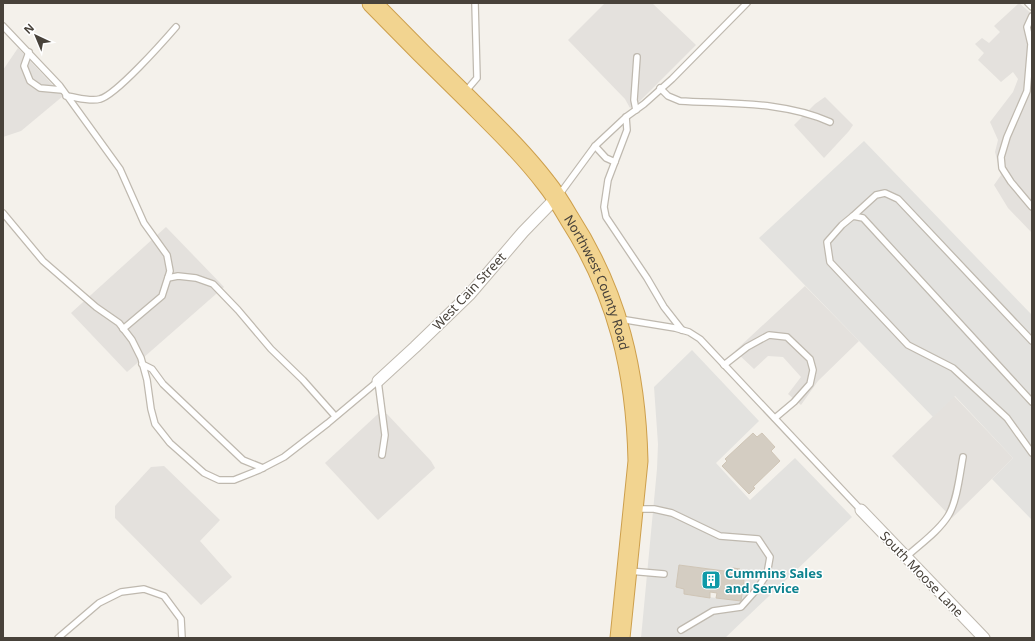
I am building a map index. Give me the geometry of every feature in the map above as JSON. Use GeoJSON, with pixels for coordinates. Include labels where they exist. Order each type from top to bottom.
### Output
{"type":"FeatureCollection","features":[{"type":"Feature","properties":{"kind":"highway","name":"Northwest County Road"},"geometry":{"type":"LineString","coordinates":[[372,3],[518,150],[546,182],[582,237],[607,291],[617,319],[628,360],[635,410],[638,461],[620,638]]}},
{"type":"Feature","properties":{"kind":"street","name":"West Cain Street"},"geometry":{"type":"LineString","coordinates":[[378,381],[470,294],[523,232],[557,198]]}},
{"type":"Feature","properties":{"kind":"street","name":"South Moose Lane"},"geometry":{"type":"LineString","coordinates":[[861,510],[984,638]]}},
{"type":"Feature","properties":{"kind":"lane"},"geometry":{"type":"LineString","coordinates":[[463,94],[477,78],[475,3]]}},
{"type":"Feature","properties":{"kind":"lane"},"geometry":{"type":"LineString","coordinates":[[557,198],[595,146],[626,117],[672,79],[747,3]]}},
{"type":"Feature","properties":{"kind":"lane"},"geometry":{"type":"LineString","coordinates":[[1028,3],[1032,7]]}},
{"type":"Feature","properties":{"kind":"lane"},"geometry":{"type":"LineString","coordinates":[[1032,16],[1027,27],[1032,44],[1026,91],[1007,137],[1001,157],[1002,168],[1011,182],[1032,207]]}},
{"type":"Feature","properties":{"kind":"lane"},"geometry":{"type":"LineString","coordinates":[[3,26],[62,90],[120,170],[144,223],[167,255],[170,271],[162,296],[124,329]]}},
{"type":"Feature","properties":{"kind":"lane"},"geometry":{"type":"LineString","coordinates":[[66,96],[100,99],[120,85],[176,27]]}},
{"type":"Feature","properties":{"kind":"lane"},"geometry":{"type":"LineString","coordinates":[[28,52],[24,66],[30,82],[40,88],[62,90]]}},
{"type":"Feature","properties":{"kind":"lane"},"geometry":{"type":"LineString","coordinates":[[636,110],[634,100],[637,57]]}},
{"type":"Feature","properties":{"kind":"lane"},"geometry":{"type":"LineString","coordinates":[[660,88],[668,96],[680,101],[772,106],[798,110],[815,115],[830,122]]}},
{"type":"Feature","properties":{"kind":"lane"},"geometry":{"type":"LineString","coordinates":[[626,117],[627,130],[608,180],[604,207],[606,217],[647,278],[664,308],[682,330]]}},
{"type":"Feature","properties":{"kind":"lane"},"geometry":{"type":"LineString","coordinates":[[595,146],[606,158],[615,162]]}},
{"type":"Feature","properties":{"kind":"lane"},"geometry":{"type":"LineString","coordinates":[[1032,341],[898,199],[885,193],[876,195],[842,225],[827,242],[830,262],[908,345],[953,368],[1007,418],[1032,453]]}},
{"type":"Feature","properties":{"kind":"lane"},"geometry":{"type":"LineString","coordinates":[[3,213],[44,261],[96,308],[119,323],[124,329],[132,340],[142,364],[147,380],[151,409],[155,424],[170,443],[204,473],[219,480],[234,480],[263,468],[284,457],[378,381]]}},
{"type":"Feature","properties":{"kind":"lane"},"geometry":{"type":"LineString","coordinates":[[853,216],[863,218],[1032,402]]}},
{"type":"Feature","properties":{"kind":"lane"},"geometry":{"type":"LineString","coordinates":[[168,278],[178,276],[196,278],[213,284],[238,310],[271,349],[303,380],[335,416]]}},
{"type":"Feature","properties":{"kind":"lane"},"geometry":{"type":"LineString","coordinates":[[617,319],[682,330],[689,332],[700,339],[861,510]]}},
{"type":"Feature","properties":{"kind":"lane"},"geometry":{"type":"LineString","coordinates":[[724,365],[747,347],[769,335],[787,337],[810,359],[813,370],[810,384],[794,402],[775,418]]}},
{"type":"Feature","properties":{"kind":"lane"},"geometry":{"type":"LineString","coordinates":[[142,364],[152,369],[163,384],[243,460],[263,468]]}},
{"type":"Feature","properties":{"kind":"lane"},"geometry":{"type":"LineString","coordinates":[[378,381],[385,435],[382,455]]}},
{"type":"Feature","properties":{"kind":"lane"},"geometry":{"type":"LineString","coordinates":[[906,557],[940,526],[949,515],[958,487],[963,456]]}},
{"type":"Feature","properties":{"kind":"lane"},"geometry":{"type":"LineString","coordinates":[[633,509],[654,509],[672,513],[720,536],[758,539],[770,557],[767,574],[757,589],[741,607],[713,612],[680,630]]}},
{"type":"Feature","properties":{"kind":"lane"},"geometry":{"type":"LineString","coordinates":[[627,571],[664,574]]}},
{"type":"Feature","properties":{"kind":"lane"},"geometry":{"type":"LineString","coordinates":[[58,638],[99,603],[121,592],[144,589],[164,596],[181,619],[182,638]]}},
{"type":"Feature","properties":{"kind":"shaded area"},"geometry":{"type":"Polygon","coordinates":[[[605,3],[652,3],[696,45],[640,101],[630,108],[625,99],[568,40],[605,3]]]}},
{"type":"Feature","properties":{"kind":"shaded area"},"geometry":{"type":"Polygon","coordinates":[[[1019,3],[1032,14],[1032,233],[1008,208],[994,185],[1001,175],[995,152],[998,140],[990,122],[1013,92],[1018,79],[1013,72],[1001,82],[978,60],[984,53],[975,44],[982,38],[989,43],[1000,32],[994,26],[1019,3]]]}},
{"type":"Feature","properties":{"kind":"shaded area"},"geometry":{"type":"Polygon","coordinates":[[[18,48],[63,96],[21,131],[3,137],[3,70],[18,48]]]}},
{"type":"Feature","properties":{"kind":"shaded area"},"geometry":{"type":"Polygon","coordinates":[[[825,97],[853,125],[824,158],[794,125],[815,104],[825,97]]]}},
{"type":"Feature","properties":{"kind":"shaded area"},"geometry":{"type":"Polygon","coordinates":[[[864,141],[1032,315],[1032,520],[992,479],[1013,458],[955,396],[933,417],[759,238],[864,141]]]}},
{"type":"Feature","properties":{"kind":"shaded area"},"geometry":{"type":"Polygon","coordinates":[[[166,227],[224,287],[127,372],[71,313],[166,227]]]}},
{"type":"Feature","properties":{"kind":"shaded area"},"geometry":{"type":"Polygon","coordinates":[[[805,286],[859,341],[818,381],[801,405],[788,394],[801,377],[783,357],[768,356],[754,369],[735,351],[805,286]]]}},
{"type":"Feature","properties":{"kind":"shaded area"},"geometry":{"type":"Polygon","coordinates":[[[692,350],[759,421],[716,463],[750,500],[795,458],[852,517],[725,638],[641,638],[657,469],[658,444],[654,387],[692,350]],[[680,565],[676,587],[684,589],[684,594],[741,601],[745,573],[740,572],[740,569],[733,568],[732,572],[680,565]]]}},
{"type":"Feature","properties":{"kind":"shaded area"},"geometry":{"type":"Polygon","coordinates":[[[954,396],[1013,458],[952,518],[892,456],[954,396]]]}},
{"type":"Feature","properties":{"kind":"shaded area"},"geometry":{"type":"Polygon","coordinates":[[[378,414],[387,414],[431,461],[435,468],[378,520],[325,463],[378,414]]]}},
{"type":"Feature","properties":{"kind":"shaded area"},"geometry":{"type":"Polygon","coordinates":[[[164,466],[220,520],[200,541],[232,577],[201,605],[115,518],[115,506],[151,467],[164,466]]]}},
{"type":"Feature","properties":{"kind":"building"},"geometry":{"type":"Polygon","coordinates":[[[753,433],[757,437],[762,433],[775,447],[771,451],[780,461],[753,487],[755,488],[749,494],[722,466],[727,461],[725,459],[753,433]]]}},
{"type":"Feature","properties":{"kind":"building","name":"Cummins Sales and Service"},"geometry":{"type":"Polygon","coordinates":[[[679,565],[732,572],[733,568],[740,569],[740,572],[745,573],[741,601],[716,598],[717,593],[710,592],[710,598],[684,594],[684,589],[676,587],[679,565]]]}},
{"type":"Feature","properties":{"kind":"place","name":"Cummins Sales and Service"},"geometry":{"type":"Point","coordinates":[711,580]}}]}
